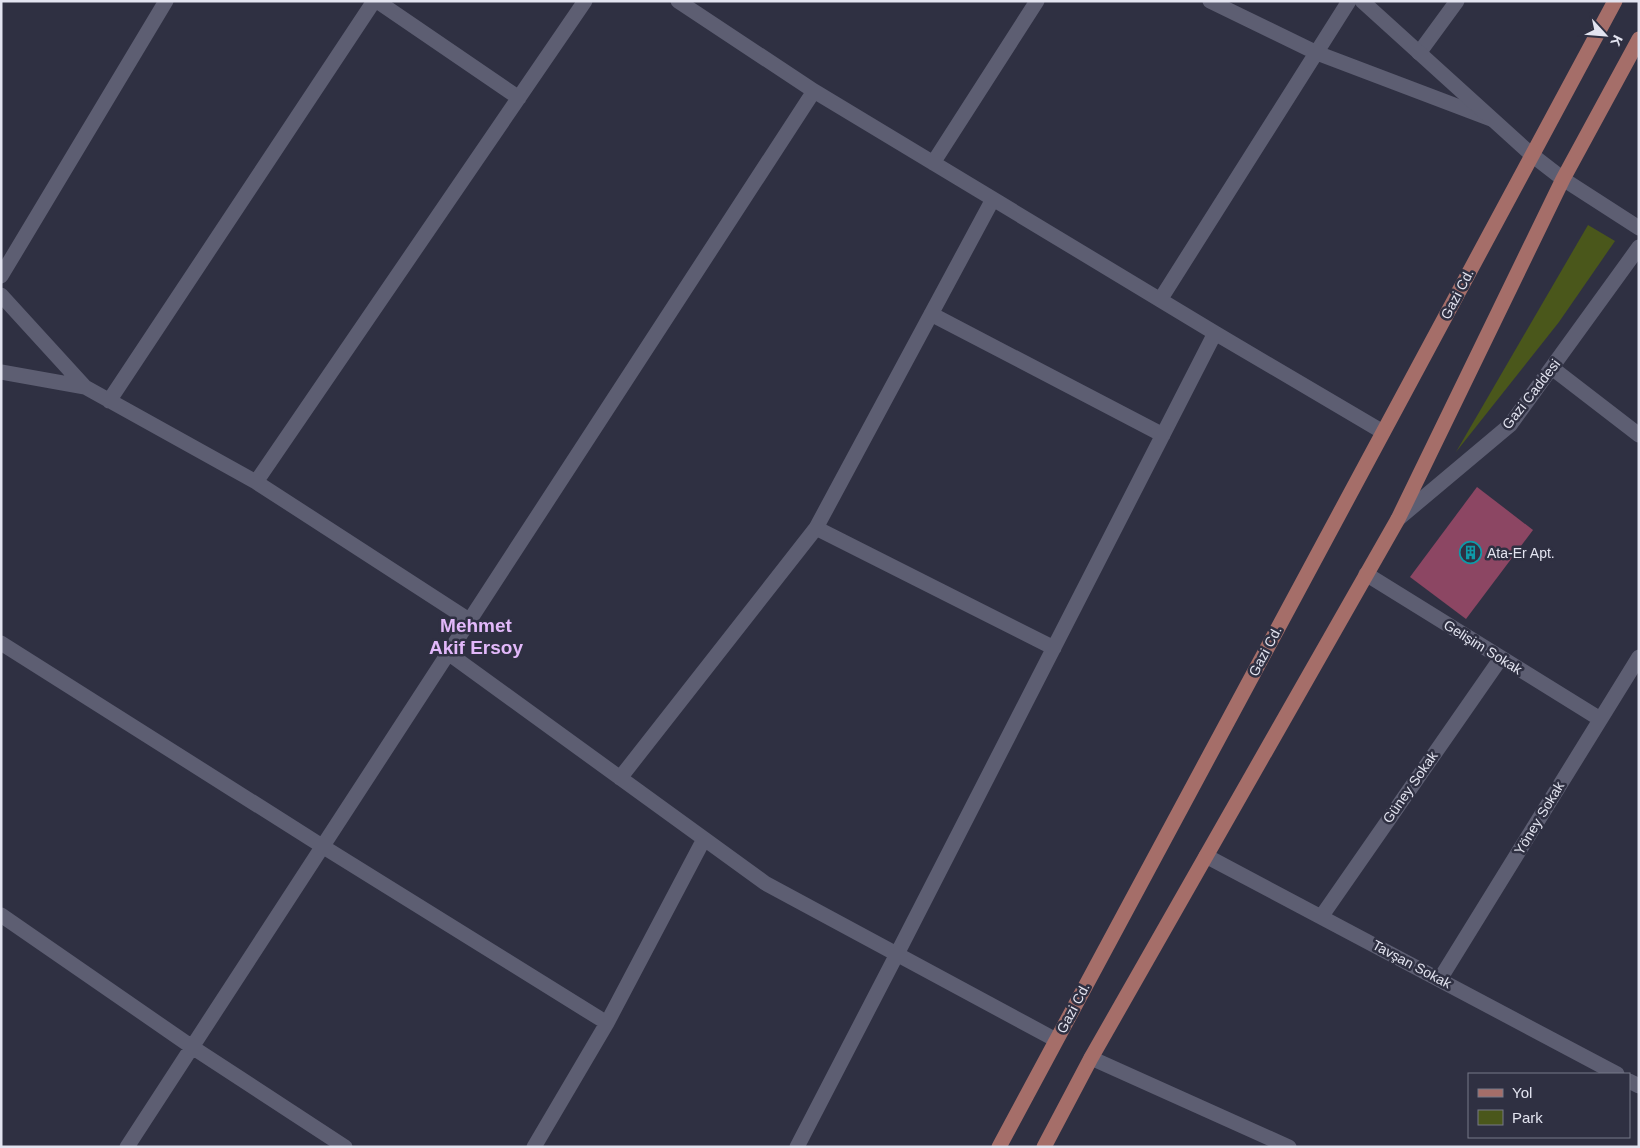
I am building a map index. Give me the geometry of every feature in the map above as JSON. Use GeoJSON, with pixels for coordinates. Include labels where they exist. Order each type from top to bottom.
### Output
{"type":"FeatureCollection","features":[{"type":"Feature","properties":{"kind":"main road","name":"Gazi Cd."},"geometry":{"type":"LineString","coordinates":[[999,1147],[1615,1]]}},
{"type":"Feature","properties":{"kind":"main road"},"geometry":{"type":"LineString","coordinates":[[1044,1147],[1091,1058],[1398,519],[1563,178],[1639,39]]}},
{"type":"Feature","properties":{"kind":"street"},"geometry":{"type":"LineString","coordinates":[[1,276],[166,1]]}},
{"type":"Feature","properties":{"kind":"street"},"geometry":{"type":"LineString","coordinates":[[109,401],[375,1],[519,98]]}},
{"type":"Feature","properties":{"kind":"street"},"geometry":{"type":"LineString","coordinates":[[256,482],[585,1]]}},
{"type":"Feature","properties":{"kind":"street"},"geometry":{"type":"LineString","coordinates":[[678,1],[814,91],[1383,432]]}},
{"type":"Feature","properties":{"kind":"street"},"geometry":{"type":"LineString","coordinates":[[933,162],[1037,1]]}},
{"type":"Feature","properties":{"kind":"street"},"geometry":{"type":"LineString","coordinates":[[1210,1],[1317,52],[1491,119]]}},
{"type":"Feature","properties":{"kind":"street"},"geometry":{"type":"LineString","coordinates":[[1160,300],[1349,1]]}},
{"type":"Feature","properties":{"kind":"street"},"geometry":{"type":"LineString","coordinates":[[1362,1],[1532,155],[1563,178],[1639,228]]}},
{"type":"Feature","properties":{"kind":"street"},"geometry":{"type":"LineString","coordinates":[[1419,53],[1457,1]]}},
{"type":"Feature","properties":{"kind":"street"},"geometry":{"type":"LineString","coordinates":[[127,1147],[814,91]]}},
{"type":"Feature","properties":{"kind":"street"},"geometry":{"type":"LineString","coordinates":[[620,778],[816,528],[993,199]]}},
{"type":"Feature","properties":{"kind":"street","name":"Gazi Caddesi"},"geometry":{"type":"LineString","coordinates":[[1398,519],[1510,425],[1639,247]]}},
{"type":"Feature","properties":{"kind":"street"},"geometry":{"type":"LineString","coordinates":[[1,295],[85,387],[256,482],[469,620]]}},
{"type":"Feature","properties":{"kind":"street"},"geometry":{"type":"LineString","coordinates":[[931,314],[1163,435]]}},
{"type":"Feature","properties":{"kind":"street"},"geometry":{"type":"LineString","coordinates":[[797,1147],[1215,333]]}},
{"type":"Feature","properties":{"kind":"street"},"geometry":{"type":"LineString","coordinates":[[1552,368],[1639,435]]}},
{"type":"Feature","properties":{"kind":"street"},"geometry":{"type":"LineString","coordinates":[[1,372],[85,387]]}},
{"type":"Feature","properties":{"kind":"street"},"geometry":{"type":"LineString","coordinates":[[816,528],[1054,648]]}},
{"type":"Feature","properties":{"kind":"street","name":"Gelişim Sokak"},"geometry":{"type":"LineString","coordinates":[[1366,574],[1600,719]]}},
{"type":"Feature","properties":{"kind":"street"},"geometry":{"type":"LineString","coordinates":[[1,643],[607,1023]]}},
{"type":"Feature","properties":{"kind":"street"},"geometry":{"type":"LineString","coordinates":[[448,653],[764,883],[1056,1040]]}},
{"type":"Feature","properties":{"kind":"street","name":"Yöney Sokak"},"geometry":{"type":"LineString","coordinates":[[1440,980],[1639,657]]}},
{"type":"Feature","properties":{"kind":"street","name":"Güney Sokak"},"geometry":{"type":"LineString","coordinates":[[1321,916],[1501,658]]}},
{"type":"Feature","properties":{"kind":"street"},"geometry":{"type":"LineString","coordinates":[[534,1147],[607,1023],[704,839]]}},
{"type":"Feature","properties":{"kind":"street","name":"Tavşan Sokak"},"geometry":{"type":"LineString","coordinates":[[1206,856],[1615,1073]]}},
{"type":"Feature","properties":{"kind":"street"},"geometry":{"type":"LineString","coordinates":[[1,915],[192,1047],[345,1147]]}},
{"type":"Feature","properties":{"kind":"street"},"geometry":{"type":"LineString","coordinates":[[1091,1058],[1289,1147]]}},
{"type":"Feature","properties":{"kind":"green space"},"geometry":{"type":"Polygon","coordinates":[[[1588,225],[1615,241],[1559,322],[1456,452],[1588,225]]]}},
{"type":"Feature","properties":{"kind":"building","name":"Ata-Er Apt."},"geometry":{"type":"Polygon","coordinates":[[[1477,487],[1533,530],[1466,619],[1410,577],[1477,487]]]}},
{"type":"Feature","properties":{"kind":"place","name":"Ata-Er Apt."},"geometry":{"type":"Point","coordinates":[1471,553]}},
{"type":"Feature","properties":{"kind":"district","name":"Mehmet Akif Ersoy"},"geometry":{"type":"Point","coordinates":[476,636]}}]}
